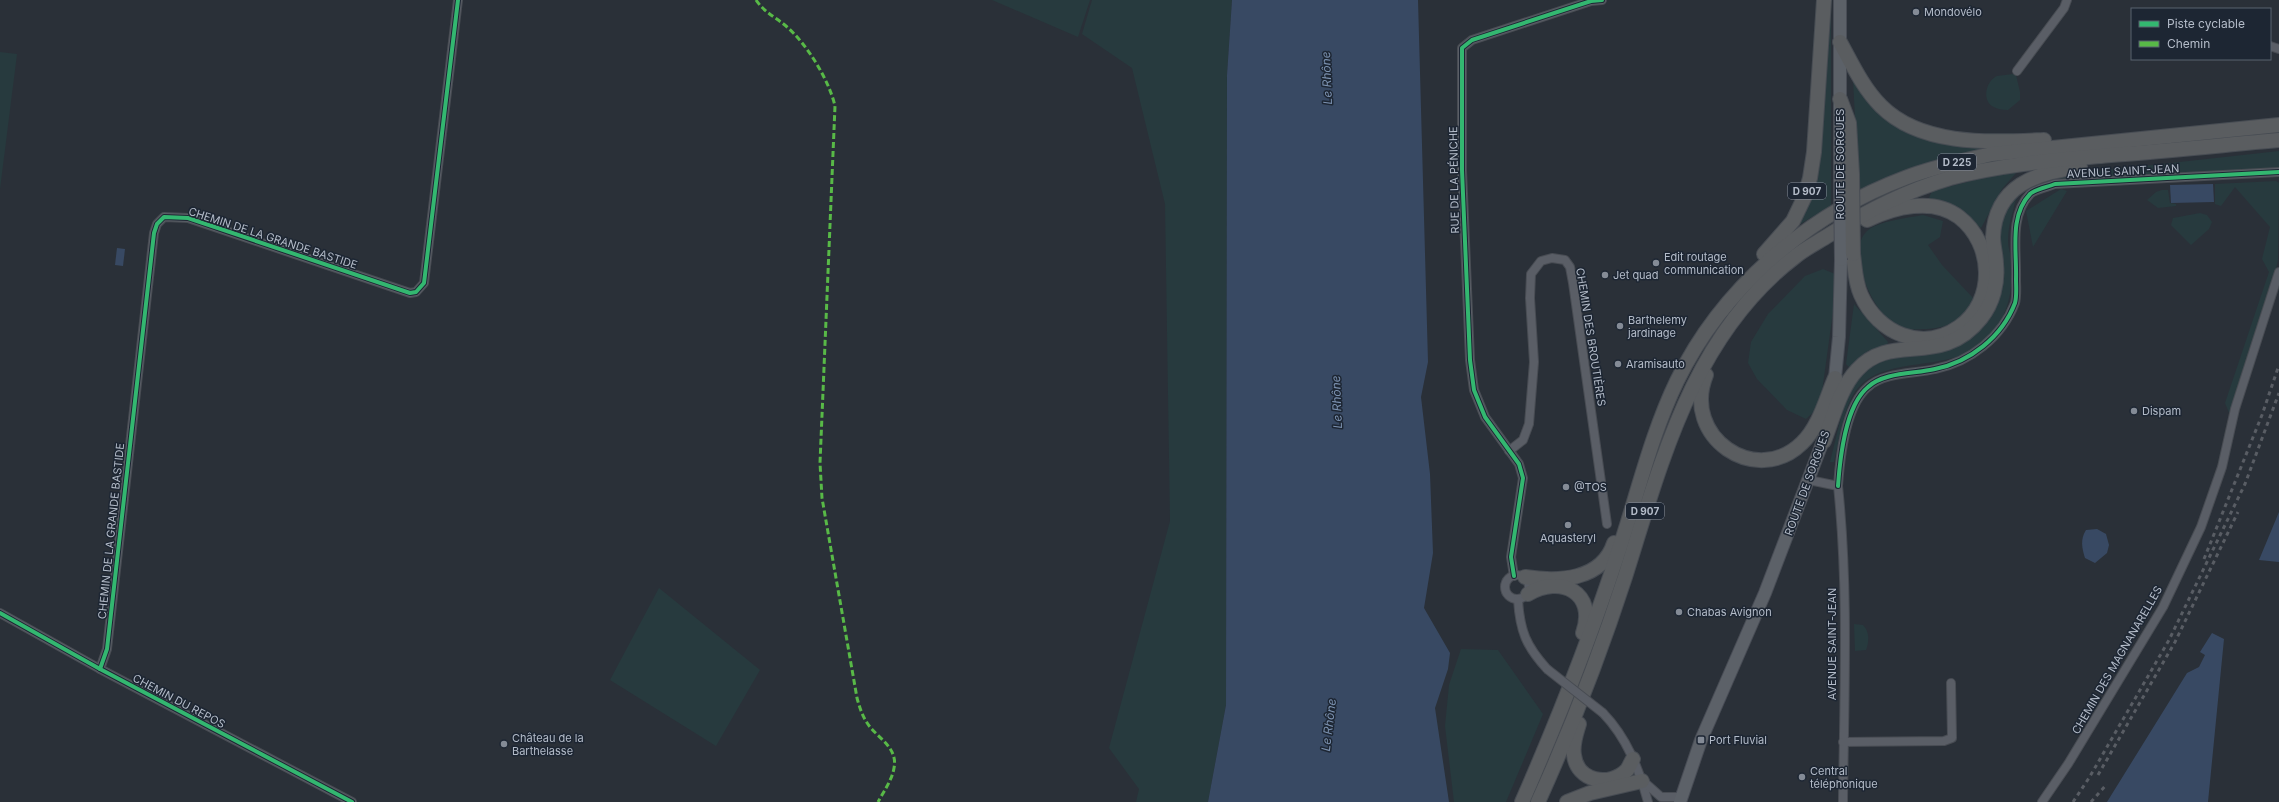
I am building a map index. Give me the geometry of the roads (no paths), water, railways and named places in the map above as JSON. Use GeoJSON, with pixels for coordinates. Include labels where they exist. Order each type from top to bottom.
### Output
{"type":"FeatureCollection","features":[{"type":"Feature","properties":{"kind":"highway","name":"D 907"},"geometry":{"type":"LineString","coordinates":[[1522,802],[1590,632],[1619,550],[1649,449],[1677,382],[1698,344],[1700,329],[1712,309],[1742,274],[1769,249],[1793,221],[1805,196],[1814,152],[1824,0]]}},
{"type":"Feature","properties":{"kind":"highway","name":"D 225"},"geometry":{"type":"LineString","coordinates":[[1840,42],[1860,79],[1882,107],[1916,128],[1953,137],[1996,141],[2127,139]]}},
{"type":"Feature","properties":{"kind":"highway","name":"D 907"},"geometry":{"type":"LineString","coordinates":[[1538,802],[1587,686],[1624,579],[1662,459],[1686,398],[1711,350],[1741,310],[1767,281],[1799,253],[1824,244],[1880,214],[1920,206],[1932,206],[1956,215],[1974,230],[1982,245],[1986,258],[1987,278],[1975,309],[1959,327],[1940,336],[1916,338],[1896,334],[1872,314],[1856,283],[1853,254],[1846,178],[1849,123],[1840,99]]}},
{"type":"Feature","properties":{"kind":"highway","name":"D 225"},"geometry":{"type":"LineString","coordinates":[[1698,344],[1725,304],[1774,254],[1828,217],[1860,199],[1904,178],[1978,157],[2127,139],[2279,124]]}},
{"type":"Feature","properties":{"kind":"highway","name":"D 225"},"geometry":{"type":"LineString","coordinates":[[1799,253],[1886,201],[1951,178],[1994,168],[2279,140]]}},
{"type":"Feature","properties":{"kind":"highway","name":"D 225"},"geometry":{"type":"LineString","coordinates":[[1824,441],[1850,379],[1864,363],[1873,356],[1889,351],[1932,348],[1946,345],[1970,331],[1982,317],[1988,308],[1995,286],[1997,265],[1993,238],[1998,214],[2014,189],[2025,181],[2053,171],[2165,151]]}},
{"type":"Feature","properties":{"kind":"highway"},"geometry":{"type":"LineString","coordinates":[[1799,253],[1789,270],[1759,299],[1730,335],[1709,367],[1701,390],[1701,407],[1708,429],[1722,445],[1743,456],[1762,459],[1786,454],[1801,445],[1813,429],[1835,378]]}},
{"type":"Feature","properties":{"kind":"highway"},"geometry":{"type":"LineString","coordinates":[[1519,576],[1543,580],[1568,578],[1585,574],[1604,561],[1613,546],[1639,458],[1649,449]]}},
{"type":"Feature","properties":{"kind":"highway"},"geometry":{"type":"LineString","coordinates":[[1523,597],[1544,586],[1562,586],[1578,595],[1586,614],[1584,629],[1533,776]]}},
{"type":"Feature","properties":{"kind":"highway"},"geometry":{"type":"LineString","coordinates":[[1587,686],[1573,747],[1576,763],[1580,770],[1594,779],[1609,780],[1627,770],[1633,759]]}},
{"type":"Feature","properties":{"kind":"highway"},"geometry":{"type":"LineString","coordinates":[[1567,802],[1590,793],[1642,781]]}},
{"type":"Feature","properties":{"kind":"main road","name":"ROUTE DE SORGUES"},"geometry":{"type":"LineString","coordinates":[[1840,0],[1840,99]]}},
{"type":"Feature","properties":{"kind":"main road","name":"ROUTE DE SORGUES"},"geometry":{"type":"LineString","coordinates":[[1680,800],[1701,740],[1765,592],[1824,441],[1832,405],[1840,337],[1841,260],[1846,178]]}},
{"type":"Feature","properties":{"kind":"street","name":"CHEMIN DE LA GRANDE BASTIDE"},"geometry":{"type":"LineString","coordinates":[[100,669],[108,648],[153,241],[157,224],[164,217],[188,218],[410,293],[422,288],[424,283],[458,0]]}},
{"type":"Feature","properties":{"kind":"street","name":"RUE DE LA PÉNICHE"},"geometry":{"type":"LineString","coordinates":[[1509,451],[1485,417],[1474,390],[1470,360],[1462,170],[1462,48],[1472,40],[1591,1],[1602,0]]}},
{"type":"Feature","properties":{"kind":"street"},"geometry":{"type":"LineString","coordinates":[[2017,71],[2064,8],[2066,0]]}},
{"type":"Feature","properties":{"kind":"street","name":"AVENUE SAINT-JEAN"},"geometry":{"type":"LineString","coordinates":[[1842,802],[1842,528],[1838,486],[1840,456],[1854,408],[1860,395],[1869,386],[1894,376],[1936,369],[1971,356],[2000,332],[2015,302],[2016,234],[2019,212],[2031,193],[2055,184],[2279,172]]}},
{"type":"Feature","properties":{"kind":"street","name":"CHEMIN DES BROUTIÈRES"},"geometry":{"type":"LineString","coordinates":[[1509,451],[1523,440],[1529,424],[1534,362],[1530,298],[1531,274],[1541,261],[1552,258],[1565,260],[1570,267],[1574,290],[1607,524]]}},
{"type":"Feature","properties":{"kind":"street","name":"CHEMIN DES MAGNANARELLES"},"geometry":{"type":"LineString","coordinates":[[2042,802],[2068,764],[2164,607],[2201,527],[2222,467],[2235,409],[2279,272]]}},
{"type":"Feature","properties":{"kind":"street"},"geometry":{"type":"LineString","coordinates":[[1509,451],[1519,464],[1523,478],[1511,557],[1519,576],[1530,585],[1523,597],[1519,620],[1524,638],[1534,655],[1547,669],[1603,713],[1623,738],[1642,781],[1648,802]]}},
{"type":"Feature","properties":{"kind":"street"},"geometry":{"type":"LineString","coordinates":[[1809,480],[1838,486]]}},
{"type":"Feature","properties":{"kind":"street"},"geometry":{"type":"LineString","coordinates":[[1519,576],[1507,581],[1505,589],[1509,597],[1523,597]]}},
{"type":"Feature","properties":{"kind":"street","name":"CHEMIN DU REPOS"},"geometry":{"type":"LineString","coordinates":[[0,612],[100,669],[352,802]]}},
{"type":"Feature","properties":{"kind":"street"},"geometry":{"type":"LineString","coordinates":[[1843,742],[1944,741],[1952,738],[1951,683]]}},
{"type":"Feature","properties":{"kind":"street"},"geometry":{"type":"LineString","coordinates":[[1642,781],[1660,800],[1680,800]]}},
{"type":"Feature","properties":{"kind":"water","name":"Le Rhône"},"geometry":{"type":"Polygon","coordinates":[[[1232,0],[1418,0],[1428,362],[1421,397],[1430,474],[1433,553],[1424,608],[1450,653],[1448,669],[1435,708],[1449,802],[1208,802],[1226,705],[1227,75],[1232,0]]]}},
{"type":"Feature","properties":{"kind":"water"},"geometry":{"type":"Polygon","coordinates":[[[2213,184],[2214,202],[2171,203],[2170,185],[2213,184]]]}},
{"type":"Feature","properties":{"kind":"water"},"geometry":{"type":"Polygon","coordinates":[[[117,248],[125,249],[123,266],[115,265],[117,248]]]}},
{"type":"Feature","properties":{"kind":"water"},"geometry":{"type":"Polygon","coordinates":[[[2279,512],[2279,562],[2259,560],[2279,512]]]}},
{"type":"Feature","properties":{"kind":"water"},"geometry":{"type":"Polygon","coordinates":[[[2097,529],[2106,534],[2109,545],[2107,553],[2095,563],[2085,558],[2082,548],[2082,540],[2086,530],[2097,529]]]}},
{"type":"Feature","properties":{"kind":"water"},"geometry":{"type":"Polygon","coordinates":[[[2212,633],[2224,639],[2208,802],[2107,802],[2187,673],[2199,667],[2205,655],[2200,652],[2212,633]]]}},
{"type":"Feature","properties":{"kind":"railway"},"geometry":{"type":"LineString","coordinates":[[2204,559],[2262,415],[2279,365]]}},
{"type":"Feature","properties":{"kind":"railway"},"geometry":{"type":"LineString","coordinates":[[2073,802],[2089,778],[2169,640],[2245,484],[2279,393]]}},
{"type":"Feature","properties":{"kind":"railway"},"geometry":{"type":"LineString","coordinates":[[2098,775],[2175,642],[2238,512]]}},
{"type":"Feature","properties":{"kind":"railway"},"geometry":{"type":"LineString","coordinates":[[2091,802],[2107,784]]}},
{"type":"Feature","properties":{"kind":"place","name":"Mondovélo"},"geometry":{"type":"Point","coordinates":[1916,12]}},
{"type":"Feature","properties":{"kind":"place","name":"Edit routage communication"},"geometry":{"type":"Point","coordinates":[1656,263]}},
{"type":"Feature","properties":{"kind":"place","name":"Jet quad"},"geometry":{"type":"Point","coordinates":[1605,275]}},
{"type":"Feature","properties":{"kind":"place","name":"Barthelemy jardinage"},"geometry":{"type":"Point","coordinates":[1620,326]}},
{"type":"Feature","properties":{"kind":"place","name":"Aramisauto"},"geometry":{"type":"Point","coordinates":[1618,364]}},
{"type":"Feature","properties":{"kind":"place","name":"Dispam"},"geometry":{"type":"Point","coordinates":[2134,411]}},
{"type":"Feature","properties":{"kind":"place","name":"@TOS"},"geometry":{"type":"Point","coordinates":[1566,487]}},
{"type":"Feature","properties":{"kind":"place","name":"Aquasteryl"},"geometry":{"type":"Point","coordinates":[1568,525]}},
{"type":"Feature","properties":{"kind":"place","name":"Chabas Avignon"},"geometry":{"type":"Point","coordinates":[1679,612]}},
{"type":"Feature","properties":{"kind":"place","name":"Port Fluvial"},"geometry":{"type":"Point","coordinates":[1701,740]}},
{"type":"Feature","properties":{"kind":"place","name":"Château de la Barthelasse"},"geometry":{"type":"Point","coordinates":[504,744]}},
{"type":"Feature","properties":{"kind":"place","name":"Central téléphonique"},"geometry":{"type":"Point","coordinates":[1802,777]}}]}
